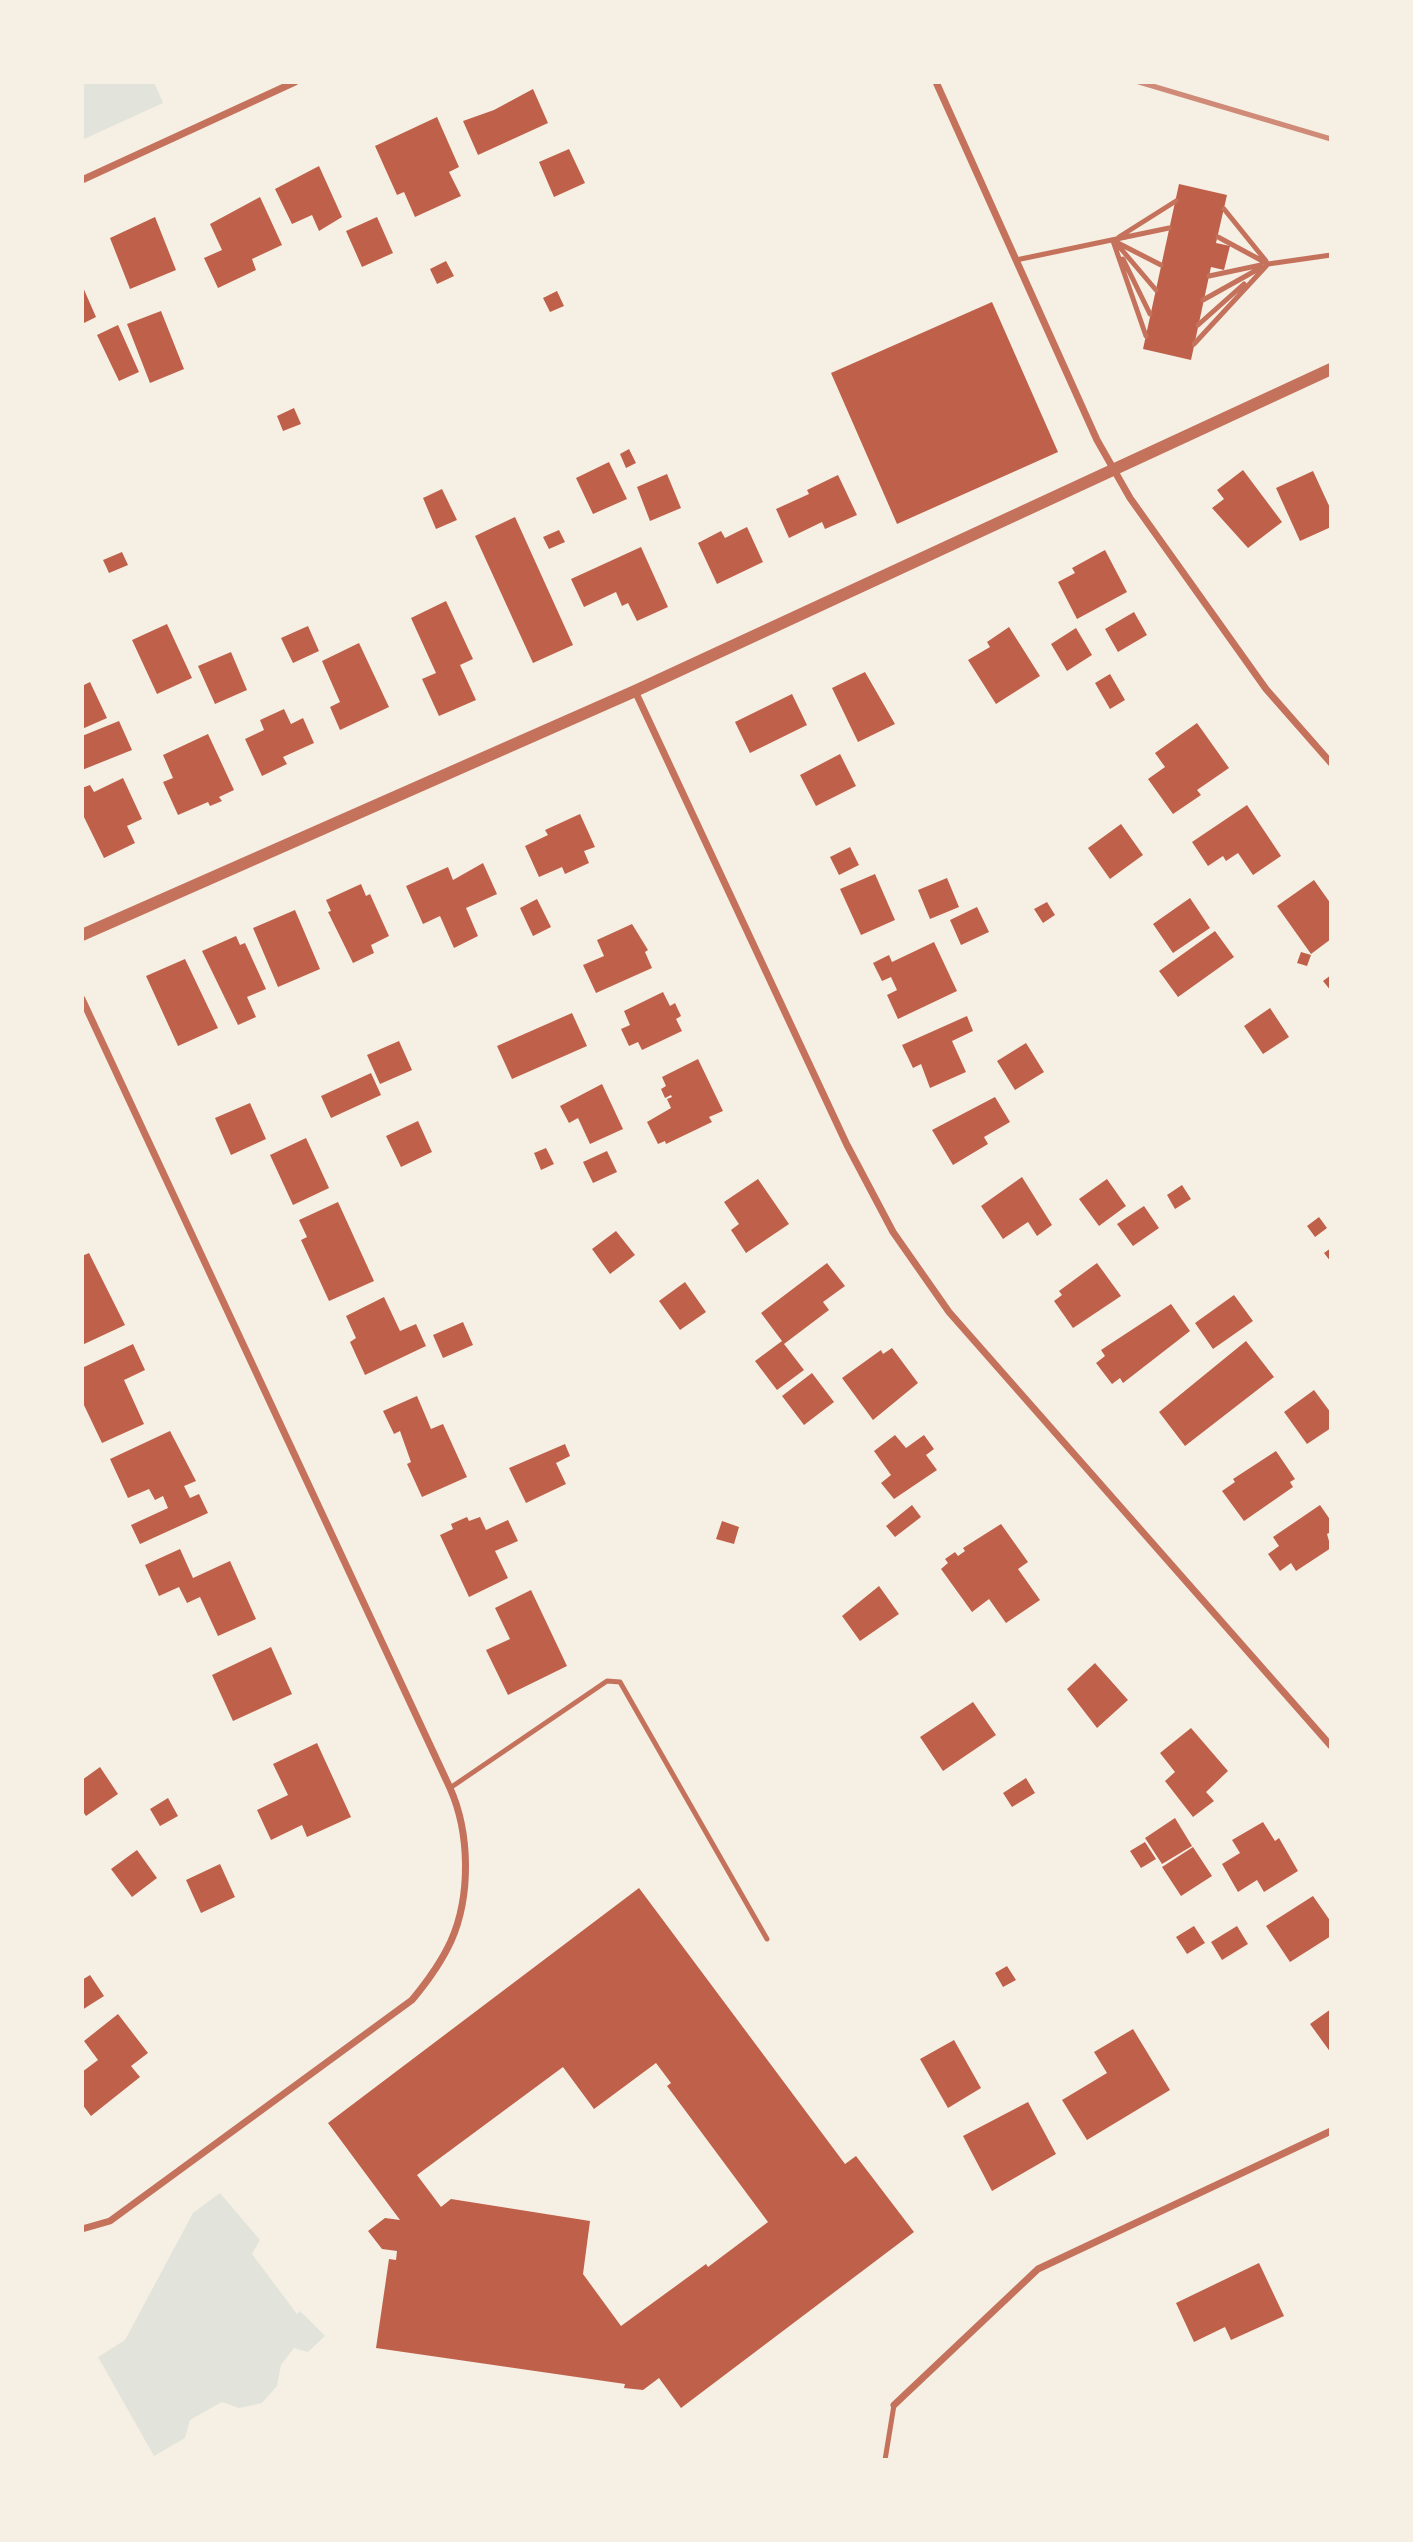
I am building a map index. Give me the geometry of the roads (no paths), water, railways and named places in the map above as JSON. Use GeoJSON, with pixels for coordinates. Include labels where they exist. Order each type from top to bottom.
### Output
{"type":"FeatureCollection","features":[{"type":"Feature","properties":{"kind":"street"},"geometry":{"type":"LineString","coordinates":[[82,180],[295,82]]}},
{"type":"Feature","properties":{"kind":"street"},"geometry":{"type":"LineString","coordinates":[[936,82],[1097,440],[1130,498],[1266,689],[1331,763]]}},
{"type":"Feature","properties":{"kind":"street"},"geometry":{"type":"LineString","coordinates":[[82,935],[635,691],[1331,369]]}},
{"type":"Feature","properties":{"kind":"street"},"geometry":{"type":"LineString","coordinates":[[635,691],[848,1145],[893,1232],[949,1312],[1331,1746]]}},
{"type":"Feature","properties":{"kind":"street"},"geometry":{"type":"LineString","coordinates":[[82,999],[450,1788],[466,1852],[463,1896],[452,1940],[433,1973],[412,2000],[384,2024],[110,2221],[82,2229]]}},
{"type":"Feature","properties":{"kind":"street"},"geometry":{"type":"LineString","coordinates":[[894,2404],[1038,2269],[1331,2131]]}},
{"type":"Feature","properties":{"kind":"lane"},"geometry":{"type":"LineString","coordinates":[[1114,241],[1176,201]]}},
{"type":"Feature","properties":{"kind":"lane"},"geometry":{"type":"LineString","coordinates":[[1224,209],[1268,264]]}},
{"type":"Feature","properties":{"kind":"lane"},"geometry":{"type":"LineString","coordinates":[[1016,260],[1169,228]]}},
{"type":"Feature","properties":{"kind":"lane"},"geometry":{"type":"LineString","coordinates":[[1218,237],[1268,264]]}},
{"type":"Feature","properties":{"kind":"lane"},"geometry":{"type":"LineString","coordinates":[[1114,241],[1161,265]]}},
{"type":"Feature","properties":{"kind":"lane"},"geometry":{"type":"LineString","coordinates":[[1114,241],[1156,290]]}},
{"type":"Feature","properties":{"kind":"lane"},"geometry":{"type":"LineString","coordinates":[[1114,241],[1150,314]]}},
{"type":"Feature","properties":{"kind":"lane"},"geometry":{"type":"LineString","coordinates":[[1114,241],[1146,336]]}},
{"type":"Feature","properties":{"kind":"lane"},"geometry":{"type":"LineString","coordinates":[[1209,276],[1268,264],[1331,256]]}},
{"type":"Feature","properties":{"kind":"lane"},"geometry":{"type":"LineString","coordinates":[[1203,300],[1268,264]]}},
{"type":"Feature","properties":{"kind":"lane"},"geometry":{"type":"LineString","coordinates":[[1198,325],[1268,264]]}},
{"type":"Feature","properties":{"kind":"lane"},"geometry":{"type":"LineString","coordinates":[[1194,344],[1268,264]]}},
{"type":"Feature","properties":{"kind":"lane"},"geometry":{"type":"LineString","coordinates":[[450,1788],[607,1681],[620,1682],[767,1939]]}},
{"type":"Feature","properties":{"kind":"lane"},"geometry":{"type":"LineString","coordinates":[[885,2460],[894,2404]]}},
{"type":"Feature","properties":{"kind":"railway"},"geometry":{"type":"LineString","coordinates":[[1139,82],[1331,139]]}}]}
